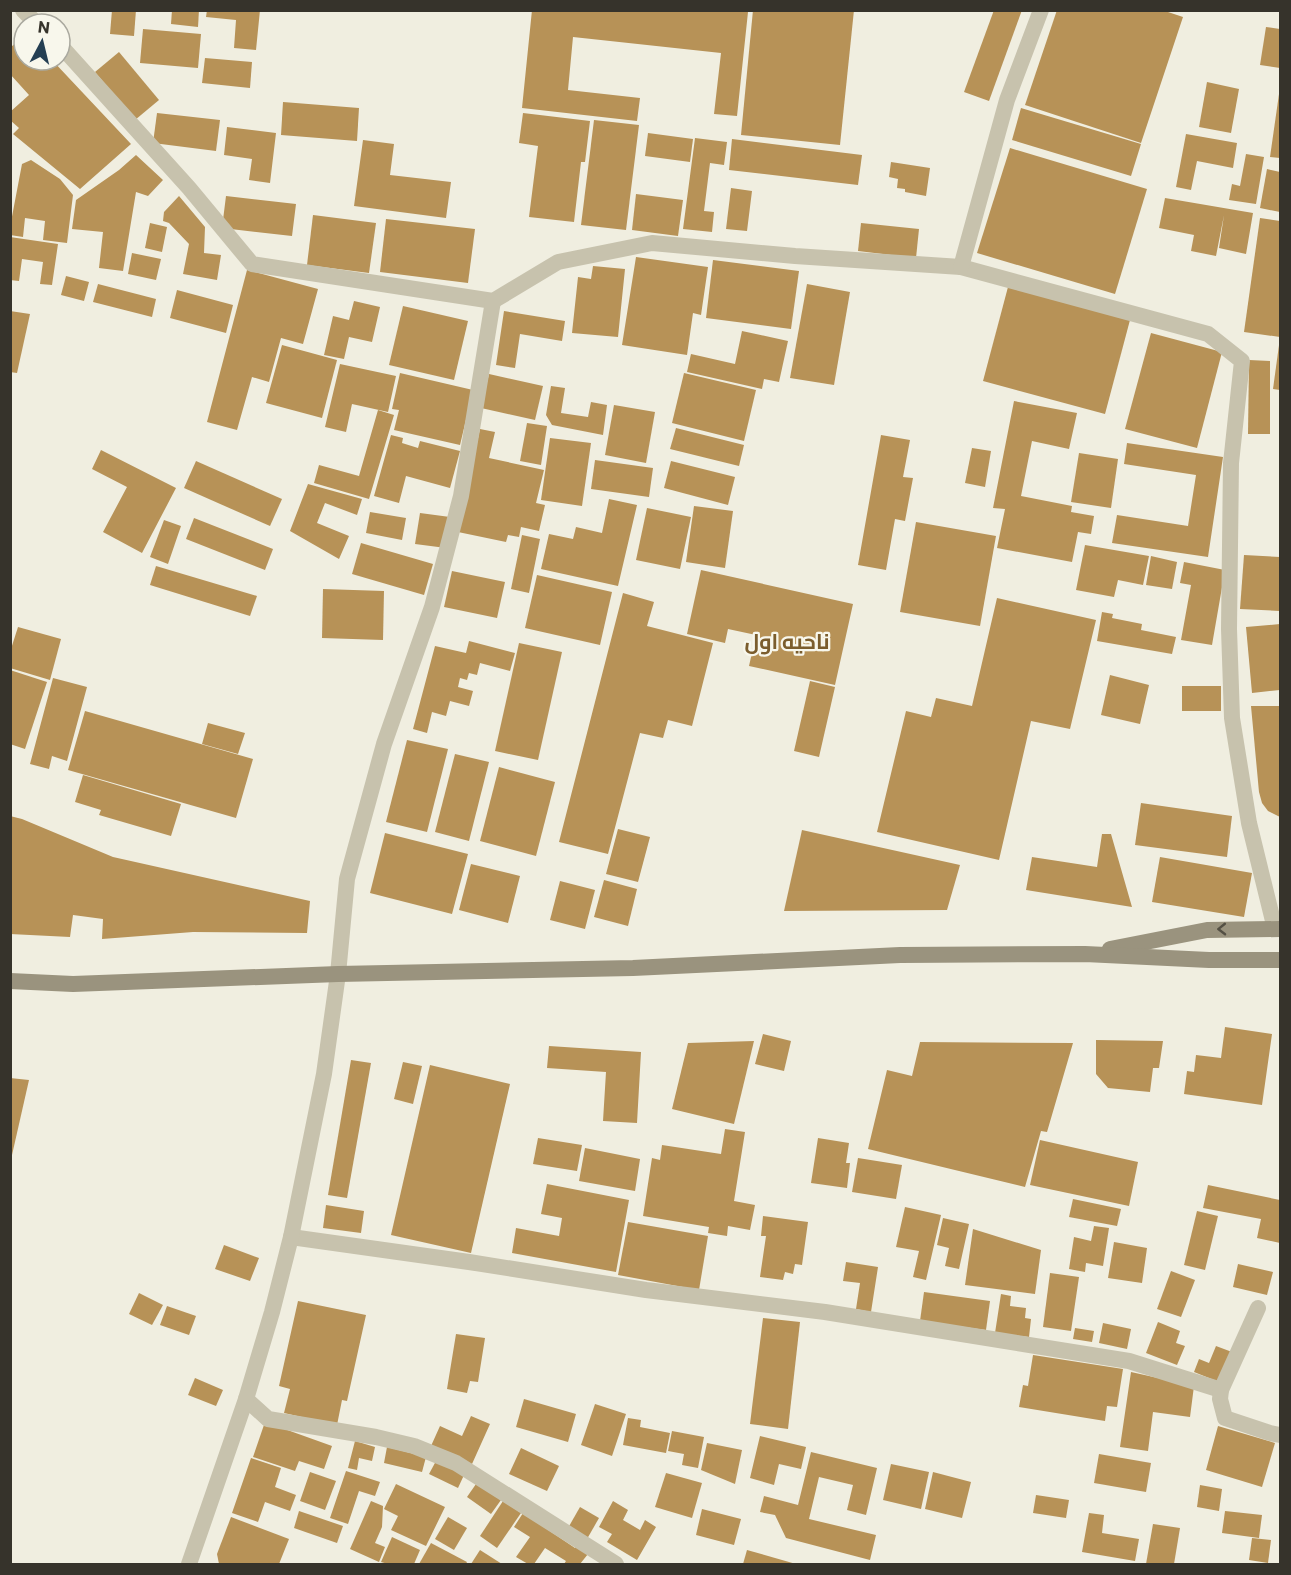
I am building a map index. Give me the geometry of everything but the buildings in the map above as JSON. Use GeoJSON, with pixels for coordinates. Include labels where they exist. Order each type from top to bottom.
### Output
{"type":"FeatureCollection","features":[{"type":"Feature","properties":{"kind":"main road"},"geometry":{"type":"LineString","coordinates":[[1085,954],[1206,930],[1278,929]]}},
{"type":"Feature","properties":{"kind":"main road"},"geometry":{"type":"LineString","coordinates":[[10,981],[73,984],[338,974],[633,968],[900,956],[1085,954],[1209,960],[1281,960]]}},
{"type":"Feature","properties":{"kind":"street"},"geometry":{"type":"LineString","coordinates":[[961,267],[1007,100],[1041,10]]}},
{"type":"Feature","properties":{"kind":"street"},"geometry":{"type":"LineString","coordinates":[[72,58],[189,188],[252,264],[493,302],[558,262],[652,243],[795,256],[961,267],[1208,334],[1242,361],[1231,463],[1229,629],[1232,718],[1249,823],[1278,929]]}},
{"type":"Feature","properties":{"kind":"street"},"geometry":{"type":"LineString","coordinates":[[189,1564],[246,1399],[291,1237],[324,1074],[338,974],[347,879],[384,744],[432,607],[460,496],[493,302]]}},
{"type":"Feature","properties":{"kind":"street"},"geometry":{"type":"LineString","coordinates":[[291,1237],[646,1290],[825,1312],[1129,1361],[1221,1390]]}},
{"type":"Feature","properties":{"kind":"street"},"geometry":{"type":"LineString","coordinates":[[1258,1308],[1221,1390],[1220,1399],[1225,1418],[1281,1435]]}},
{"type":"Feature","properties":{"kind":"street"},"geometry":{"type":"LineString","coordinates":[[246,1399],[268,1419],[376,1437],[414,1446],[456,1463],[616,1564]]}},
{"type":"Feature","properties":{"kind":"district","name":"ناحیه اول"},"geometry":{"type":"Point","coordinates":[787,640]}}]}
